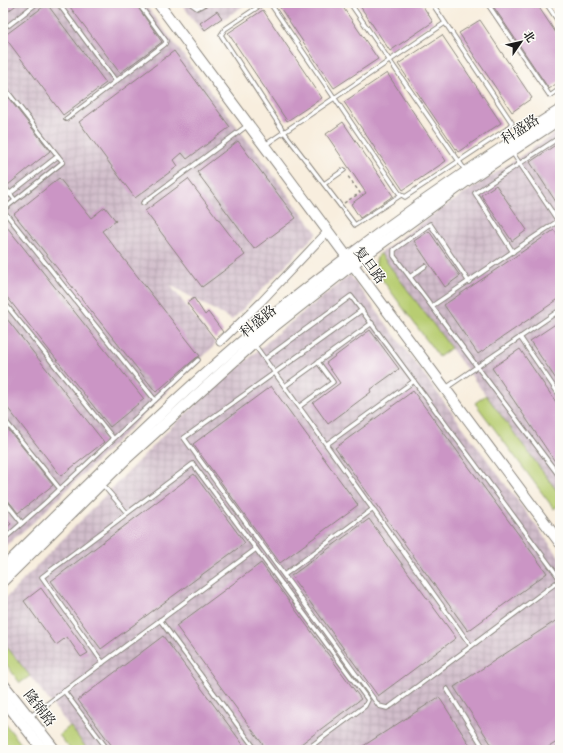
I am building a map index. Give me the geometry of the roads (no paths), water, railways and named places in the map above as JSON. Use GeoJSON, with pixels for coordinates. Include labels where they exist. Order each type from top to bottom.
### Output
{"type":"FeatureCollection","features":[{"type":"Feature","properties":{"kind":"street","name":"复旦路"},"geometry":{"type":"LineString","coordinates":[[158,3],[560,543]]}},
{"type":"Feature","properties":{"kind":"street","name":"科盛路"},"geometry":{"type":"LineString","coordinates":[[3,581],[99,480],[141,433],[250,340],[350,261],[560,110]]}},
{"type":"Feature","properties":{"kind":"street","name":"科盛路"},"geometry":{"type":"LineString","coordinates":[[510,147],[560,119]]}},
{"type":"Feature","properties":{"kind":"street"},"geometry":{"type":"LineString","coordinates":[[220,342],[261,302],[328,232]]}},
{"type":"Feature","properties":{"kind":"street","name":"科盛路"},"geometry":{"type":"LineString","coordinates":[[3,568],[99,480]]}},
{"type":"Feature","properties":{"kind":"street","name":"隆锦路"},"geometry":{"type":"LineString","coordinates":[[3,684],[43,750]]}},
{"type":"Feature","properties":{"kind":"street","name":"隆锦路"},"geometry":{"type":"LineString","coordinates":[[3,699],[55,750]]}},
{"type":"Feature","properties":{"kind":"lane"},"geometry":{"type":"LineString","coordinates":[[8,25],[37,3]]}},
{"type":"Feature","properties":{"kind":"lane"},"geometry":{"type":"LineString","coordinates":[[58,3],[115,80]]}},
{"type":"Feature","properties":{"kind":"lane"},"geometry":{"type":"LineString","coordinates":[[66,119],[115,80],[165,44],[166,41],[138,3]]}},
{"type":"Feature","properties":{"kind":"lane"},"geometry":{"type":"LineString","coordinates":[[190,3],[197,8],[207,3]]}},
{"type":"Feature","properties":{"kind":"lane"},"geometry":{"type":"LineString","coordinates":[[264,3],[225,29],[221,35],[284,132],[356,225],[401,195],[407,196],[507,130],[512,123],[432,3]]}},
{"type":"Feature","properties":{"kind":"lane"},"geometry":{"type":"LineString","coordinates":[[270,3],[401,195]]}},
{"type":"Feature","properties":{"kind":"lane"},"geometry":{"type":"LineString","coordinates":[[350,3],[469,175]]}},
{"type":"Feature","properties":{"kind":"lane"},"geometry":{"type":"LineString","coordinates":[[487,3],[550,96],[560,89]]}},
{"type":"Feature","properties":{"kind":"lane"},"geometry":{"type":"LineString","coordinates":[[546,3],[560,24]]}},
{"type":"Feature","properties":{"kind":"lane"},"geometry":{"type":"LineString","coordinates":[[264,145],[445,23]]}},
{"type":"Feature","properties":{"kind":"lane"},"geometry":{"type":"LineString","coordinates":[[3,86],[63,162],[3,210],[155,400]]}},
{"type":"Feature","properties":{"kind":"lane"},"geometry":{"type":"LineString","coordinates":[[143,203],[249,125]]}},
{"type":"Feature","properties":{"kind":"lane"},"geometry":{"type":"LineString","coordinates":[[513,252],[475,192],[560,137]]}},
{"type":"Feature","properties":{"kind":"lane"},"geometry":{"type":"LineString","coordinates":[[432,306],[559,223],[510,147]]}},
{"type":"Feature","properties":{"kind":"lane"},"geometry":{"type":"LineString","coordinates":[[3,199],[58,156]]}},
{"type":"Feature","properties":{"kind":"lane"},"geometry":{"type":"LineString","coordinates":[[324,184],[344,170]]}},
{"type":"Feature","properties":{"kind":"lane"},"geometry":{"type":"LineString","coordinates":[[3,185],[15,200]]}},
{"type":"Feature","properties":{"kind":"lane"},"geometry":{"type":"LineString","coordinates":[[469,282],[430,224],[398,246],[393,253],[560,477]]}},
{"type":"Feature","properties":{"kind":"lane"},"geometry":{"type":"LineString","coordinates":[[410,277],[426,266]]}},
{"type":"Feature","properties":{"kind":"lane"},"geometry":{"type":"LineString","coordinates":[[265,359],[351,296],[362,310],[372,323],[560,580],[391,706],[383,708],[379,706],[184,438],[362,310]]}},
{"type":"Feature","properties":{"kind":"lane"},"geometry":{"type":"LineString","coordinates":[[3,301],[113,438]]}},
{"type":"Feature","properties":{"kind":"lane"},"geometry":{"type":"LineString","coordinates":[[445,388],[560,312]]}},
{"type":"Feature","properties":{"kind":"lane"},"geometry":{"type":"LineString","coordinates":[[285,386],[372,323]]}},
{"type":"Feature","properties":{"kind":"lane"},"geometry":{"type":"LineString","coordinates":[[520,337],[560,396]]}},
{"type":"Feature","properties":{"kind":"lane"},"geometry":{"type":"LineString","coordinates":[[250,340],[300,406],[471,646]]}},
{"type":"Feature","properties":{"kind":"lane"},"geometry":{"type":"LineString","coordinates":[[3,540],[198,360]]}},
{"type":"Feature","properties":{"kind":"lane"},"geometry":{"type":"LineString","coordinates":[[300,406],[333,382],[318,362]]}},
{"type":"Feature","properties":{"kind":"lane"},"geometry":{"type":"LineString","coordinates":[[327,444],[414,381]]}},
{"type":"Feature","properties":{"kind":"lane"},"geometry":{"type":"LineString","coordinates":[[3,418],[60,489]]}},
{"type":"Feature","properties":{"kind":"lane"},"geometry":{"type":"LineString","coordinates":[[103,663],[42,577],[193,464],[368,700],[365,706],[306,750]]}},
{"type":"Feature","properties":{"kind":"lane"},"geometry":{"type":"LineString","coordinates":[[99,480],[127,513]]}},
{"type":"Feature","properties":{"kind":"lane"},"geometry":{"type":"LineString","coordinates":[[3,499],[22,523]]}},
{"type":"Feature","properties":{"kind":"lane"},"geometry":{"type":"LineString","coordinates":[[284,575],[373,509]]}},
{"type":"Feature","properties":{"kind":"lane"},"geometry":{"type":"LineString","coordinates":[[26,720],[256,549]]}},
{"type":"Feature","properties":{"kind":"lane"},"geometry":{"type":"LineString","coordinates":[[160,620],[256,750]]}},
{"type":"Feature","properties":{"kind":"lane"},"geometry":{"type":"LineString","coordinates":[[446,689],[485,750]]}},
{"type":"Feature","properties":{"kind":"lane"},"geometry":{"type":"LineString","coordinates":[[64,691],[108,750]]}},
{"type":"Feature","properties":{"kind":"lane"},"geometry":{"type":"LineString","coordinates":[[556,750],[560,747]]}}]}
